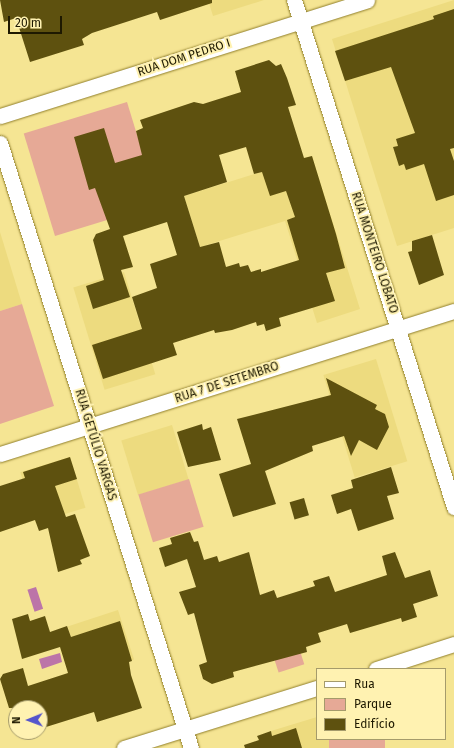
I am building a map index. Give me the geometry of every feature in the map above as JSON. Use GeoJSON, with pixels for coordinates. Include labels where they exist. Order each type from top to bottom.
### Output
{"type":"FeatureCollection","features":[{"type":"Feature","properties":{"kind":"street","name":"RUA MONTEIRO LOBATO"},"geometry":{"type":"LineString","coordinates":[[294,0],[454,507]]}},
{"type":"Feature","properties":{"kind":"street","name":"RUA DOM PEDRO I"},"geometry":{"type":"LineString","coordinates":[[0,116],[367,0]]}},
{"type":"Feature","properties":{"kind":"street","name":"RUA GETÚLIO VARGAS"},"geometry":{"type":"LineString","coordinates":[[0,143],[191,748]]}},
{"type":"Feature","properties":{"kind":"street","name":"RUA 7 DE SETEMBRO"},"geometry":{"type":"LineString","coordinates":[[0,454],[454,311]]}},
{"type":"Feature","properties":{"kind":"street"},"geometry":{"type":"LineString","coordinates":[[379,668],[454,644]]}},
{"type":"Feature","properties":{"kind":"street"},"geometry":{"type":"LineString","coordinates":[[124,748],[316,688]]}},
{"type":"Feature","properties":{"kind":"shaded area"},"geometry":{"type":"Polygon","coordinates":[[[208,0],[264,0],[213,16],[208,0]]]}},
{"type":"Feature","properties":{"kind":"shaded area"},"geometry":{"type":"Polygon","coordinates":[[[454,0],[454,228],[397,246],[332,39],[454,0]]]}},
{"type":"Feature","properties":{"kind":"shaded area"},"geometry":{"type":"Polygon","coordinates":[[[312,156],[360,309],[317,323],[285,221],[200,247],[184,196],[312,156]]]}},
{"type":"Feature","properties":{"kind":"shaded area"},"geometry":{"type":"Polygon","coordinates":[[[0,232],[22,304],[0,311],[0,232]]]}},
{"type":"Feature","properties":{"kind":"shaded area"},"geometry":{"type":"Polygon","coordinates":[[[124,272],[155,374],[105,390],[73,287],[124,272]]]}},
{"type":"Feature","properties":{"kind":"shaded area"},"geometry":{"type":"Polygon","coordinates":[[[376,359],[407,461],[355,477],[323,375],[376,359]]]}},
{"type":"Feature","properties":{"kind":"shaded area"},"geometry":{"type":"Polygon","coordinates":[[[172,425],[189,480],[138,495],[121,440],[172,425]]]}},
{"type":"Feature","properties":{"kind":"shaded area"},"geometry":{"type":"Polygon","coordinates":[[[70,457],[85,508],[36,523],[20,472],[70,457]]]}},
{"type":"Feature","properties":{"kind":"shaded area"},"geometry":{"type":"Polygon","coordinates":[[[36,587],[43,609],[35,612],[27,590],[36,587]]]}},
{"type":"Feature","properties":{"kind":"shaded area"},"geometry":{"type":"Polygon","coordinates":[[[118,610],[134,659],[84,676],[68,626],[118,610]]]}},
{"type":"Feature","properties":{"kind":"shaded area"},"geometry":{"type":"Polygon","coordinates":[[[60,653],[62,662],[42,669],[39,659],[60,653]]]}},
{"type":"Feature","properties":{"kind":"shaded area"},"geometry":{"type":"Polygon","coordinates":[[[316,717],[316,740],[329,740],[332,748],[276,748],[271,731],[316,717]]]}},
{"type":"Feature","properties":{"kind":"green space"},"geometry":{"type":"Polygon","coordinates":[[[127,102],[158,204],[55,236],[24,134],[127,102]]]}},
{"type":"Feature","properties":{"kind":"green space"},"geometry":{"type":"Polygon","coordinates":[[[22,304],[54,406],[0,424],[0,311],[22,304]]]}},
{"type":"Feature","properties":{"kind":"green space"},"geometry":{"type":"Polygon","coordinates":[[[189,479],[204,527],[153,542],[138,494],[189,479]]]}},
{"type":"Feature","properties":{"kind":"green space"},"geometry":{"type":"Polygon","coordinates":[[[287,611],[304,664],[279,673],[261,619],[287,611]]]}},
{"type":"Feature","properties":{"kind":"green space"},"geometry":{"type":"Polygon","coordinates":[[[329,740],[385,740],[385,748],[329,748],[329,740]]]}},
{"type":"Feature","properties":{"kind":"building"},"geometry":{"type":"Polygon","coordinates":[[[0,0],[212,0],[212,3],[160,20],[157,12],[92,33],[82,39],[84,45],[30,62],[16,18],[4,22],[0,0]]]}},
{"type":"Feature","properties":{"kind":"building"},"geometry":{"type":"Polygon","coordinates":[[[454,9],[454,148],[450,149],[454,161],[454,195],[436,201],[424,164],[406,170],[404,164],[399,166],[393,147],[398,146],[396,139],[415,133],[391,67],[345,81],[335,51],[434,19],[433,16],[454,9]]]}},
{"type":"Feature","properties":{"kind":"building"},"geometry":{"type":"Polygon","coordinates":[[[269,60],[276,66],[281,64],[296,105],[288,107],[304,158],[312,156],[345,268],[326,273],[335,301],[279,318],[281,326],[266,331],[264,324],[257,326],[256,322],[232,330],[215,333],[214,330],[173,343],[177,355],[103,379],[92,345],[142,329],[132,297],[157,288],[150,264],[177,255],[167,222],[123,236],[133,267],[121,270],[130,297],[93,309],[86,286],[104,280],[93,240],[96,234],[110,229],[95,188],[89,190],[74,137],[104,128],[115,163],[142,155],[136,131],[143,128],[140,120],[194,102],[203,104],[241,92],[235,71],[269,60]],[[246,147],[219,155],[227,182],[184,196],[200,247],[219,242],[226,267],[239,263],[240,267],[248,265],[251,272],[261,269],[261,272],[299,260],[287,220],[295,217],[286,191],[270,196],[262,172],[254,174],[246,147]]]}},
{"type":"Feature","properties":{"kind":"building"},"geometry":{"type":"Polygon","coordinates":[[[432,235],[444,275],[419,285],[408,252],[412,251],[412,241],[432,235]]]}},
{"type":"Feature","properties":{"kind":"building"},"geometry":{"type":"Polygon","coordinates":[[[326,378],[377,405],[375,409],[385,414],[389,427],[377,450],[359,440],[351,456],[344,436],[312,446],[313,451],[265,471],[276,504],[233,517],[219,474],[251,464],[237,419],[331,395],[326,378]]]}},
{"type":"Feature","properties":{"kind":"building"},"geometry":{"type":"Polygon","coordinates":[[[202,424],[203,430],[211,427],[221,460],[188,467],[177,432],[202,424]]]}},
{"type":"Feature","properties":{"kind":"building"},"geometry":{"type":"Polygon","coordinates":[[[70,457],[77,479],[55,486],[66,517],[75,514],[90,556],[80,560],[82,564],[58,572],[48,528],[39,531],[35,520],[0,532],[0,486],[25,478],[23,472],[70,457]]]}},
{"type":"Feature","properties":{"kind":"building"},"geometry":{"type":"Polygon","coordinates":[[[391,467],[399,493],[387,496],[394,519],[358,531],[351,509],[337,514],[331,495],[353,488],[351,480],[391,467]]]}},
{"type":"Feature","properties":{"kind":"building"},"geometry":{"type":"Polygon","coordinates":[[[304,498],[309,515],[295,519],[290,502],[304,498]]]}},
{"type":"Feature","properties":{"kind":"building"},"geometry":{"type":"Polygon","coordinates":[[[190,532],[194,542],[198,541],[204,560],[217,556],[219,562],[249,552],[260,595],[274,590],[277,598],[315,586],[313,581],[329,576],[335,592],[387,575],[382,556],[395,552],[405,578],[430,570],[438,596],[413,604],[417,617],[402,622],[401,618],[350,633],[347,624],[318,633],[321,642],[306,647],[307,652],[233,672],[234,677],[212,684],[203,679],[199,665],[207,662],[194,613],[188,615],[179,592],[196,587],[187,559],[165,567],[159,548],[172,544],[170,538],[190,532]]]}},
{"type":"Feature","properties":{"kind":"building"},"geometry":{"type":"Polygon","coordinates":[[[28,614],[30,621],[45,616],[50,632],[67,626],[71,637],[120,621],[132,661],[129,662],[131,675],[142,708],[97,722],[94,712],[48,726],[48,700],[8,700],[8,705],[0,679],[3,674],[23,668],[28,686],[68,673],[60,647],[22,659],[12,619],[28,614]]]}},
{"type":"Feature","properties":{"kind":"building"},"geometry":{"type":"Polygon","coordinates":[[[296,728],[302,748],[245,748],[244,745],[259,740],[257,736],[271,731],[272,736],[296,728]]]}}]}
